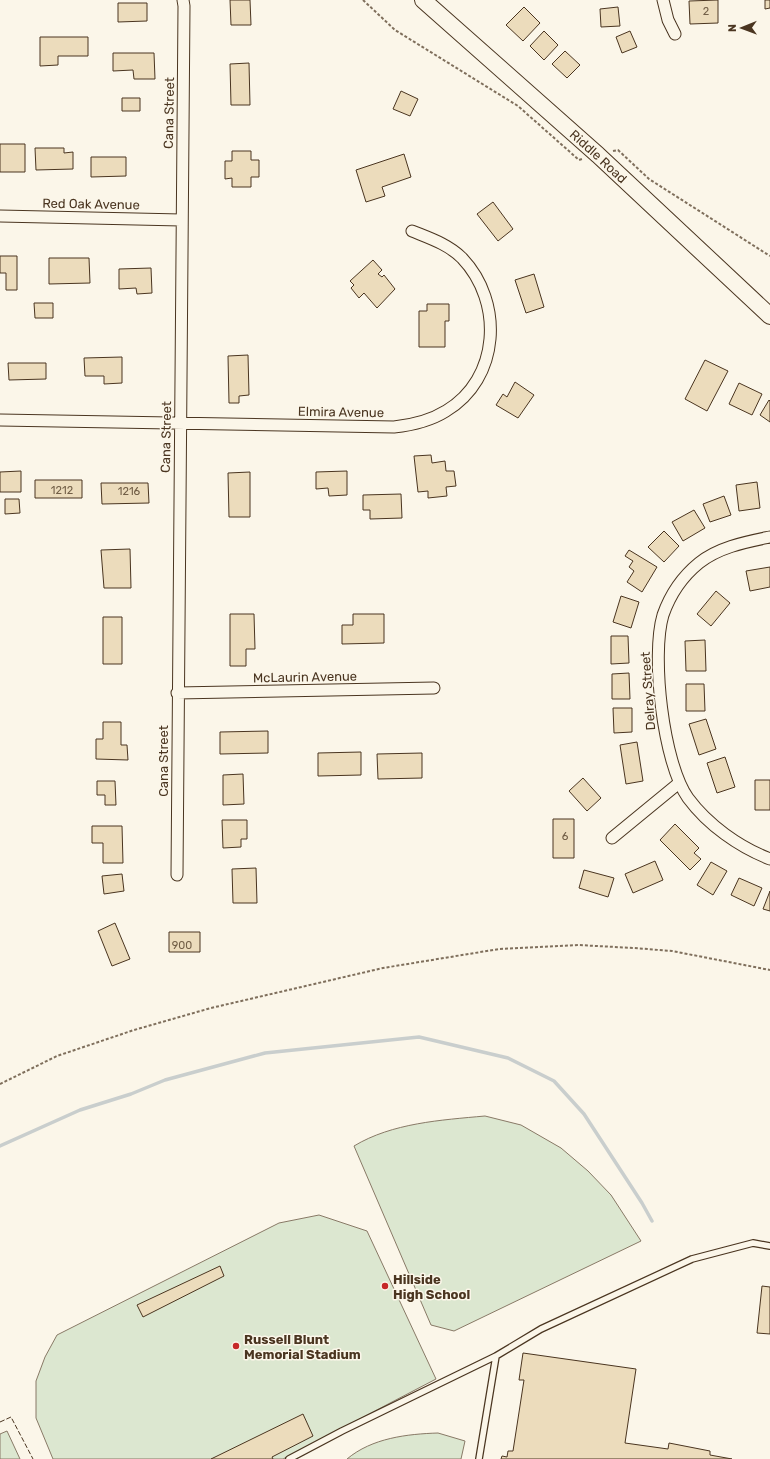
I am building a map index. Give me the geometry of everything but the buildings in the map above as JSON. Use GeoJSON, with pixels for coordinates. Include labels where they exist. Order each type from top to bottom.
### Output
{"type":"FeatureCollection","features":[{"type":"Feature","properties":{"kind":"main road","name":"Riddle Road"},"geometry":{"type":"LineString","coordinates":[[423,0],[598,155],[770,316]]}},
{"type":"Feature","properties":{"kind":"street","name":"Cana Street"},"geometry":{"type":"LineString","coordinates":[[177,875],[177,693],[183,0]]}},
{"type":"Feature","properties":{"kind":"street"},"geometry":{"type":"LineString","coordinates":[[663,0],[668,20],[675,34]]}},
{"type":"Feature","properties":{"kind":"street","name":"Red Oak Avenue"},"geometry":{"type":"LineString","coordinates":[[0,216],[181,220]]}},
{"type":"Feature","properties":{"kind":"street","name":"Elmira Avenue"},"geometry":{"type":"LineString","coordinates":[[0,420],[394,427],[423,422],[447,410],[457,402],[477,379],[487,355],[492,330],[488,304],[479,282],[462,259],[439,242],[412,231]]}},
{"type":"Feature","properties":{"kind":"street","name":"Delray Street"},"geometry":{"type":"LineString","coordinates":[[770,537],[734,545],[700,562],[678,587],[668,602],[659,635],[662,706],[668,748],[679,783],[688,798],[700,812],[720,829],[738,844],[770,859]]}},
{"type":"Feature","properties":{"kind":"street","name":"McLaurin Avenue"},"geometry":{"type":"LineString","coordinates":[[177,693],[434,688]]}},
{"type":"Feature","properties":{"kind":"street"},"geometry":{"type":"LineString","coordinates":[[612,838],[679,783]]}},
{"type":"Feature","properties":{"kind":"lane"},"geometry":{"type":"LineString","coordinates":[[290,1459],[342,1430],[496,1356],[541,1329],[692,1259],[753,1243],[770,1246]]}},
{"type":"Feature","properties":{"kind":"lane"},"geometry":{"type":"LineString","coordinates":[[479,1459],[496,1356]]}},
{"type":"Feature","properties":{"kind":"path"},"geometry":{"type":"LineString","coordinates":[[0,1084],[57,1056],[134,1030],[211,1008],[383,968],[499,949],[578,945],[634,948],[672,951],[770,970]]}},
{"type":"Feature","properties":{"kind":"green space"},"geometry":{"type":"Polygon","coordinates":[[[485,1116],[521,1125],[561,1148],[588,1171],[611,1195],[641,1241],[454,1331],[431,1325],[354,1146],[369,1138],[401,1127],[434,1121],[485,1116]]]}},
{"type":"Feature","properties":{"kind":"green space","name":"Russell Blunt Memorial Stadium"},"geometry":{"type":"Polygon","coordinates":[[[319,1215],[367,1231],[436,1379],[283,1459],[53,1459],[36,1418],[36,1381],[45,1357],[57,1335],[279,1223],[319,1215]]]}},
{"type":"Feature","properties":{"kind":"green space"},"geometry":{"type":"Polygon","coordinates":[[[7,1431],[20,1459],[0,1459],[0,1434],[7,1431]]]}},
{"type":"Feature","properties":{"kind":"green space"},"geometry":{"type":"Polygon","coordinates":[[[438,1433],[465,1441],[461,1459],[347,1459],[367,1446],[390,1438],[438,1433]]]}},
{"type":"Feature","properties":{"kind":"waterway"},"geometry":{"type":"LineString","coordinates":[[0,1146],[80,1110],[131,1094],[165,1080],[265,1053],[419,1037],[508,1058],[554,1081],[584,1114],[642,1203],[652,1221]]}},
{"type":"Feature","properties":{"kind":"fence"},"geometry":{"type":"LineString","coordinates":[[0,1422],[11,1417],[33,1459]]}},
{"type":"Feature","properties":{"kind":"place","name":"Hillside High School"},"geometry":{"type":"Point","coordinates":[385,1286]}},
{"type":"Feature","properties":{"kind":"place","name":"Russell Blunt Memorial Stadium"},"geometry":{"type":"Point","coordinates":[236,1346]}}]}
